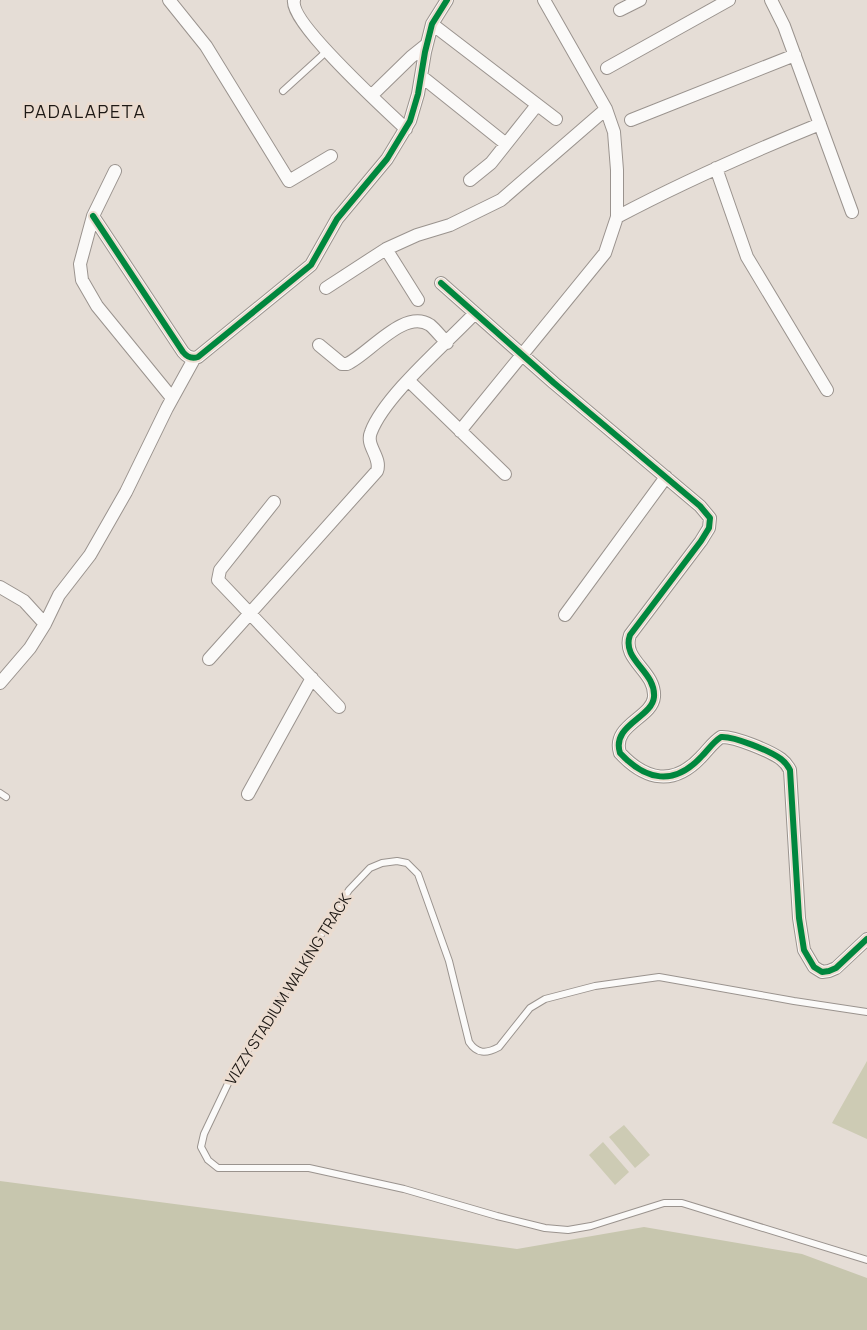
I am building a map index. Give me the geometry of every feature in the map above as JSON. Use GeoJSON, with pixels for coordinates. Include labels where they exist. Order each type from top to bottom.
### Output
{"type":"FeatureCollection","features":[{"type":"Feature","properties":{"kind":"street"},"geometry":{"type":"LineString","coordinates":[[169,0],[206,46],[289,181],[331,156]]}},
{"type":"Feature","properties":{"kind":"street"},"geometry":{"type":"LineString","coordinates":[[294,0],[293,6],[297,15],[312,35],[406,129]]}},
{"type":"Feature","properties":{"kind":"street"},"geometry":{"type":"LineString","coordinates":[[0,683],[30,648],[59,595],[90,555],[126,492],[172,398],[194,359],[202,355],[217,340],[311,265],[337,219],[387,159],[406,129],[418,94],[432,24],[447,0]]}},
{"type":"Feature","properties":{"kind":"street"},"geometry":{"type":"LineString","coordinates":[[460,431],[604,253],[617,217],[614,132],[606,109],[544,0]]}},
{"type":"Feature","properties":{"kind":"street"},"geometry":{"type":"LineString","coordinates":[[620,10],[640,0]]}},
{"type":"Feature","properties":{"kind":"street"},"geometry":{"type":"LineString","coordinates":[[607,68],[729,0]]}},
{"type":"Feature","properties":{"kind":"street"},"geometry":{"type":"LineString","coordinates":[[771,0],[784,26],[852,212]]}},
{"type":"Feature","properties":{"kind":"street"},"geometry":{"type":"LineString","coordinates":[[432,24],[556,119]]}},
{"type":"Feature","properties":{"kind":"street"},"geometry":{"type":"LineString","coordinates":[[372,95],[426,45]]}},
{"type":"Feature","properties":{"kind":"street"},"geometry":{"type":"LineString","coordinates":[[631,120],[795,55]]}},
{"type":"Feature","properties":{"kind":"street"},"geometry":{"type":"LineString","coordinates":[[421,76],[506,144]]}},
{"type":"Feature","properties":{"kind":"street"},"geometry":{"type":"LineString","coordinates":[[470,180],[490,163],[537,105]]}},
{"type":"Feature","properties":{"kind":"street"},"geometry":{"type":"LineString","coordinates":[[326,288],[386,249],[417,235],[450,225],[501,200],[606,109]]}},
{"type":"Feature","properties":{"kind":"street"},"geometry":{"type":"LineString","coordinates":[[617,217],[716,168],[820,124]]}},
{"type":"Feature","properties":{"kind":"street"},"geometry":{"type":"LineString","coordinates":[[716,168],[747,257],[827,390]]}},
{"type":"Feature","properties":{"kind":"street"},"geometry":{"type":"LineString","coordinates":[[115,171],[93,216],[80,264],[82,280],[97,306],[172,398]]}},
{"type":"Feature","properties":{"kind":"street"},"geometry":{"type":"LineString","coordinates":[[93,216],[183,352],[194,359]]}},
{"type":"Feature","properties":{"kind":"street"},"geometry":{"type":"LineString","coordinates":[[386,249],[418,300]]}},
{"type":"Feature","properties":{"kind":"street"},"geometry":{"type":"LineString","coordinates":[[441,283],[708,514],[711,523],[701,541],[627,642],[629,652],[649,678],[654,696],[648,709],[621,736],[620,753],[642,770],[655,777],[664,778],[682,772],[693,765],[721,737],[736,739],[779,758],[790,770],[799,918],[804,950],[809,961],[817,970],[829,971],[836,968],[867,939]]}},
{"type":"Feature","properties":{"kind":"street"},"geometry":{"type":"LineString","coordinates":[[209,658],[377,471],[378,459],[370,443],[371,431],[379,416],[408,381],[476,313]]}},
{"type":"Feature","properties":{"kind":"street"},"geometry":{"type":"LineString","coordinates":[[319,345],[342,364],[347,364],[398,327],[416,321],[429,325],[447,343]]}},
{"type":"Feature","properties":{"kind":"street"},"geometry":{"type":"LineString","coordinates":[[408,381],[505,474]]}},
{"type":"Feature","properties":{"kind":"street"},"geometry":{"type":"LineString","coordinates":[[566,615],[666,477]]}},
{"type":"Feature","properties":{"kind":"street"},"geometry":{"type":"LineString","coordinates":[[274,502],[220,570],[218,576],[223,587],[339,707]]}},
{"type":"Feature","properties":{"kind":"street"},"geometry":{"type":"LineString","coordinates":[[0,587],[24,601],[45,624]]}},
{"type":"Feature","properties":{"kind":"street"},"geometry":{"type":"LineString","coordinates":[[248,794],[312,678]]}},
{"type":"Feature","properties":{"kind":"lane"},"geometry":{"type":"LineString","coordinates":[[283,91],[327,51]]}},
{"type":"Feature","properties":{"kind":"lane","name":"VIZZY STADIUM WALKING TRACK"},"geometry":{"type":"LineString","coordinates":[[867,1012],[659,977],[595,986],[544,999],[530,1008],[498,1047],[482,1053],[473,1048],[466,1035],[449,961],[418,874],[407,863],[390,861],[370,868],[349,890],[261,1032],[234,1071],[204,1134],[201,1147],[208,1160],[218,1168],[309,1168],[404,1189],[545,1228],[568,1230],[591,1226],[650,1206],[682,1203],[867,1260]]}},
{"type":"Feature","properties":{"kind":"shaded area"},"geometry":{"type":"Polygon","coordinates":[[[867,1061],[867,1139],[832,1123],[867,1061]]]}},
{"type":"Feature","properties":{"kind":"shaded area"},"geometry":{"type":"Polygon","coordinates":[[[624,1125],[650,1155],[635,1168],[609,1137],[624,1125]]]}},
{"type":"Feature","properties":{"kind":"shaded area"},"geometry":{"type":"Polygon","coordinates":[[[603,1142],[629,1172],[615,1185],[589,1155],[603,1142]]]}},
{"type":"Feature","properties":{"kind":"green space"},"geometry":{"type":"Polygon","coordinates":[[[0,1181],[517,1249],[644,1227],[802,1254],[867,1278],[867,1330],[0,1330],[0,1181]]]}},
{"type":"Feature","properties":{"kind":"cycle path"},"geometry":{"type":"LineString","coordinates":[[93,216],[183,352],[190,357],[198,357],[311,265],[337,219],[387,159],[410,121],[418,94],[432,24],[447,0]]}},
{"type":"Feature","properties":{"kind":"cycle path"},"geometry":{"type":"LineString","coordinates":[[441,283],[554,383],[700,506],[710,518],[709,528],[701,541],[630,635],[630,652],[650,680],[654,697],[647,711],[621,735],[620,753],[640,770],[660,776],[681,773],[721,737],[752,745],[781,759],[790,770],[799,918],[804,950],[814,967],[822,972],[829,971],[836,968],[867,939]]}},
{"type":"Feature","properties":{"kind":"district","name":"PADALAPETA"},"geometry":{"type":"Point","coordinates":[85,111]}}]}
